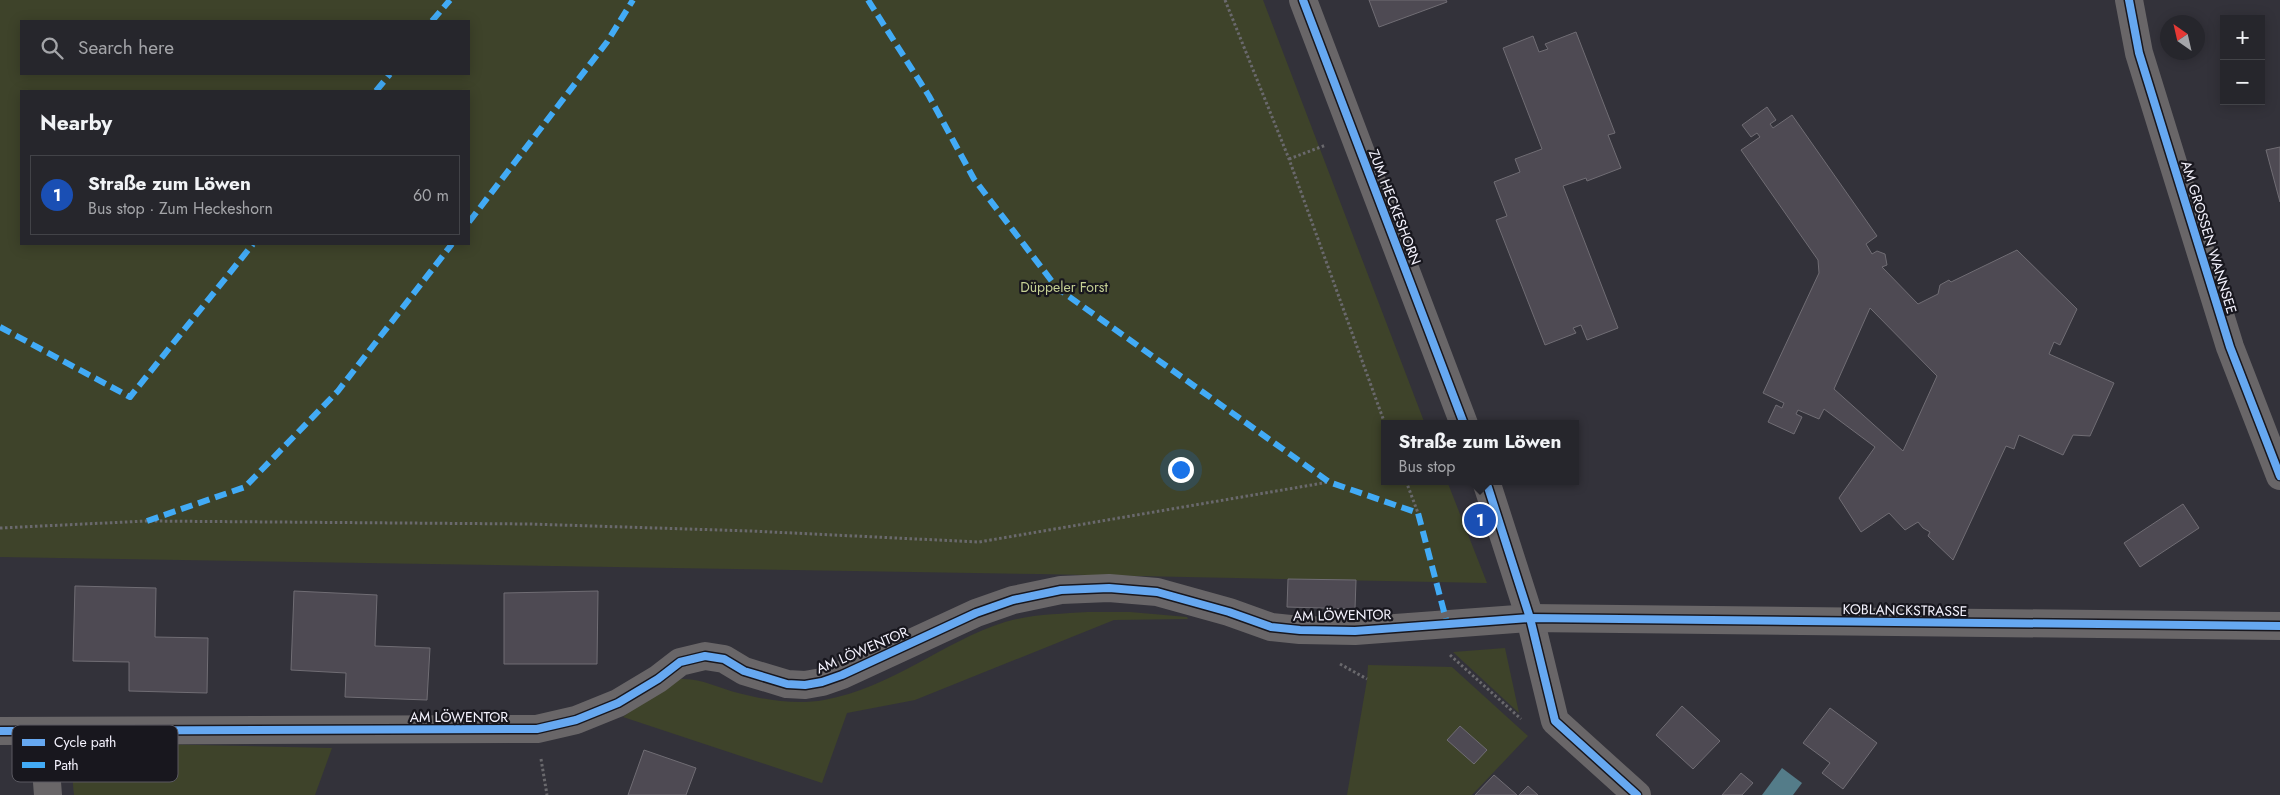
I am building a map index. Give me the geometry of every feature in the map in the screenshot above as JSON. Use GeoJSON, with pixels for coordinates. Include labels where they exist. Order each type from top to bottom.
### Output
{"type":"FeatureCollection","features":[{"type":"Feature","properties":{"kind":"street","name":"ZUM HECKESHORN"},"geometry":{"type":"LineString","coordinates":[[1303,0],[1462,420]]}},
{"type":"Feature","properties":{"kind":"street","name":"AM GROSSEN WANNSEE"},"geometry":{"type":"LineString","coordinates":[[2129,0],[2138,53],[2230,347],[2280,476]]}},
{"type":"Feature","properties":{"kind":"street"},"geometry":{"type":"LineString","coordinates":[[1487,485],[1530,618],[1555,721],[1637,795]]}},
{"type":"Feature","properties":{"kind":"street","name":"AM LÖWENTOR"},"geometry":{"type":"LineString","coordinates":[[178,730],[537,729],[576,720],[618,703],[658,680],[680,662],[705,656],[724,660],[750,674],[787,684],[805,685],[822,682],[842,675],[976,613],[1014,600],[1061,590],[1109,588],[1157,592],[1229,612],[1271,627],[1300,630],[1355,630],[1530,618]]}},
{"type":"Feature","properties":{"kind":"street","name":"KOBLANCKSTRASSE"},"geometry":{"type":"LineString","coordinates":[[1530,618],[2280,626]]}},
{"type":"Feature","properties":{"kind":"street"},"geometry":{"type":"LineString","coordinates":[[47,782],[48,795]]}},
{"type":"Feature","properties":{"kind":"path"},"geometry":{"type":"LineString","coordinates":[[1225,0],[1289,159],[1384,420]]}},
{"type":"Feature","properties":{"kind":"path"},"geometry":{"type":"LineString","coordinates":[[1289,159],[1354,134]]}},
{"type":"Feature","properties":{"kind":"path"},"geometry":{"type":"LineString","coordinates":[[0,528],[146,521],[530,524],[751,531],[979,542],[1328,482]]}},
{"type":"Feature","properties":{"kind":"path"},"geometry":{"type":"LineString","coordinates":[[1408,485],[1418,513]]}},
{"type":"Feature","properties":{"kind":"path"},"geometry":{"type":"LineString","coordinates":[[1447,624],[1444,650],[1522,720]]}},
{"type":"Feature","properties":{"kind":"path"},"geometry":{"type":"LineString","coordinates":[[1334,661],[1367,680]]}},
{"type":"Feature","properties":{"kind":"green space","name":"Düppeler Forst"},"geometry":{"type":"Polygon","coordinates":[[[0,0],[1263,0],[1423,420],[1381,420],[1381,485],[1449,485],[1487,583],[0,557],[0,0]]]}},
{"type":"Feature","properties":{"kind":"green space"},"geometry":{"type":"Polygon","coordinates":[[[1088,612],[1130,612],[1187,617],[1188,619],[1114,620],[915,700],[847,713],[822,783],[623,717],[659,687],[679,679],[705,682],[738,693],[770,700],[803,702],[824,700],[872,686],[960,641],[1005,622],[1036,616],[1088,612]]]}},
{"type":"Feature","properties":{"kind":"green space"},"geometry":{"type":"Polygon","coordinates":[[[1505,648],[1519,713],[1453,652],[1505,648]]]}},
{"type":"Feature","properties":{"kind":"green space"},"geometry":{"type":"Polygon","coordinates":[[[1368,665],[1452,667],[1528,736],[1472,795],[1347,795],[1368,665]]]}},
{"type":"Feature","properties":{"kind":"green space"},"geometry":{"type":"Polygon","coordinates":[[[178,745],[332,748],[315,795],[74,795],[73,782],[178,782],[178,745]]]}},
{"type":"Feature","properties":{"kind":"water"},"geometry":{"type":"Polygon","coordinates":[[[1782,768],[1802,783],[1793,795],[1762,795],[1782,768]]]}},
{"type":"Feature","properties":{"kind":"building"},"geometry":{"type":"Polygon","coordinates":[[[1369,0],[1446,0],[1447,2],[1379,27],[1369,0]]]}},
{"type":"Feature","properties":{"kind":"building"},"geometry":{"type":"Polygon","coordinates":[[[1576,32],[1615,133],[1608,135],[1621,168],[1587,181],[1586,178],[1563,186],[1618,328],[1587,340],[1581,325],[1573,328],[1576,333],[1545,345],[1496,220],[1507,216],[1494,182],[1520,172],[1515,159],[1542,149],[1503,48],[1533,36],[1539,52],[1548,49],[1545,44],[1576,32]]]}},
{"type":"Feature","properties":{"kind":"building"},"geometry":{"type":"Polygon","coordinates":[[[1767,107],[1776,120],[1770,124],[1773,128],[1792,115],[1877,236],[1866,244],[1872,254],[1877,251],[1885,254],[1887,265],[1882,267],[1918,304],[1938,294],[1940,285],[1949,280],[1951,282],[2017,250],[2077,309],[2060,345],[2054,342],[2049,354],[2114,383],[2090,436],[2073,435],[2063,455],[2019,435],[2014,449],[2006,446],[1953,560],[1928,536],[1930,532],[1918,522],[1905,530],[1889,513],[1861,532],[1839,498],[1875,447],[1824,409],[1819,419],[1798,410],[1796,414],[1802,417],[1794,434],[1768,422],[1776,405],[1782,408],[1784,403],[1763,393],[1819,273],[1818,260],[1741,150],[1760,137],[1757,133],[1751,137],[1742,125],[1767,107]],[[1870,308],[1834,389],[1903,451],[1937,376],[1870,308]]]}},
{"type":"Feature","properties":{"kind":"building"},"geometry":{"type":"Polygon","coordinates":[[[2280,147],[2280,202],[2266,150],[2280,147]]]}},
{"type":"Feature","properties":{"kind":"building"},"geometry":{"type":"Polygon","coordinates":[[[2183,504],[2199,528],[2140,567],[2124,543],[2183,504]]]}},
{"type":"Feature","properties":{"kind":"building"},"geometry":{"type":"Polygon","coordinates":[[[1288,579],[1356,580],[1355,609],[1287,607],[1288,579]]]}},
{"type":"Feature","properties":{"kind":"building"},"geometry":{"type":"Polygon","coordinates":[[[75,586],[156,588],[155,637],[208,638],[207,693],[129,691],[129,662],[73,661],[75,586]]]}},
{"type":"Feature","properties":{"kind":"building"},"geometry":{"type":"Polygon","coordinates":[[[294,591],[377,595],[375,646],[430,648],[427,700],[345,697],[346,673],[291,670],[294,591]]]}},
{"type":"Feature","properties":{"kind":"building"},"geometry":{"type":"Polygon","coordinates":[[[598,591],[597,664],[504,664],[504,593],[598,591]]]}},
{"type":"Feature","properties":{"kind":"building"},"geometry":{"type":"Polygon","coordinates":[[[1682,706],[1720,741],[1693,769],[1656,735],[1682,706]]]}},
{"type":"Feature","properties":{"kind":"building"},"geometry":{"type":"Polygon","coordinates":[[[1830,708],[1877,743],[1843,789],[1822,773],[1830,763],[1803,743],[1830,708]]]}},
{"type":"Feature","properties":{"kind":"building"},"geometry":{"type":"Polygon","coordinates":[[[1460,726],[1487,750],[1474,764],[1447,740],[1460,726]]]}},
{"type":"Feature","properties":{"kind":"building"},"geometry":{"type":"Polygon","coordinates":[[[644,750],[696,768],[686,795],[628,795],[644,750]]]}},
{"type":"Feature","properties":{"kind":"building"},"geometry":{"type":"Polygon","coordinates":[[[1741,773],[1753,783],[1742,795],[1722,795],[1741,773]]]}},
{"type":"Feature","properties":{"kind":"building"},"geometry":{"type":"Polygon","coordinates":[[[1494,775],[1517,795],[1475,795],[1494,775]]]}},
{"type":"Feature","properties":{"kind":"building"},"geometry":{"type":"Polygon","coordinates":[[[1528,786],[1538,795],[1519,795],[1528,786]]]}},
{"type":"Feature","properties":{"kind":"marked path"},"geometry":{"type":"LineString","coordinates":[[433,20],[450,0]]}},
{"type":"Feature","properties":{"kind":"marked path"},"geometry":{"type":"LineString","coordinates":[[470,221],[607,42],[633,0]]}},
{"type":"Feature","properties":{"kind":"marked path"},"geometry":{"type":"LineString","coordinates":[[868,0],[929,96],[974,179],[1057,288],[1329,482],[1418,513],[1447,623]]}},
{"type":"Feature","properties":{"kind":"marked path"},"geometry":{"type":"LineString","coordinates":[[377,90],[389,75]]}},
{"type":"Feature","properties":{"kind":"marked path"},"geometry":{"type":"LineString","coordinates":[[0,327],[130,397],[252,245]]}},
{"type":"Feature","properties":{"kind":"marked path"},"geometry":{"type":"LineString","coordinates":[[147,521],[245,487],[338,391],[451,245]]}},
{"type":"Feature","properties":{"kind":"cycle path"},"geometry":{"type":"LineString","coordinates":[[1303,0],[1462,420]]}},
{"type":"Feature","properties":{"kind":"cycle path"},"geometry":{"type":"LineString","coordinates":[[2129,0],[2139,53],[2230,347],[2280,476]]}},
{"type":"Feature","properties":{"kind":"cycle path"},"geometry":{"type":"LineString","coordinates":[[1487,485],[1530,618],[1555,721],[1637,795]]}},
{"type":"Feature","properties":{"kind":"cycle path"},"geometry":{"type":"LineString","coordinates":[[178,730],[537,729],[576,720],[618,703],[658,679],[680,662],[705,656],[724,659],[744,671],[787,684],[805,685],[822,682],[842,675],[976,613],[1013,600],[1061,590],[1109,588],[1157,592],[1229,612],[1271,627],[1300,630],[1355,631],[1530,618],[2280,626]]}},
{"type":"Feature","properties":{"kind":"cycle path"},"geometry":{"type":"LineString","coordinates":[[0,731],[12,731]]}},
{"type":"Feature","properties":{"kind":"place","name":"Straße zum Löwen"},"geometry":{"type":"Point","coordinates":[1480,520]}}]}
